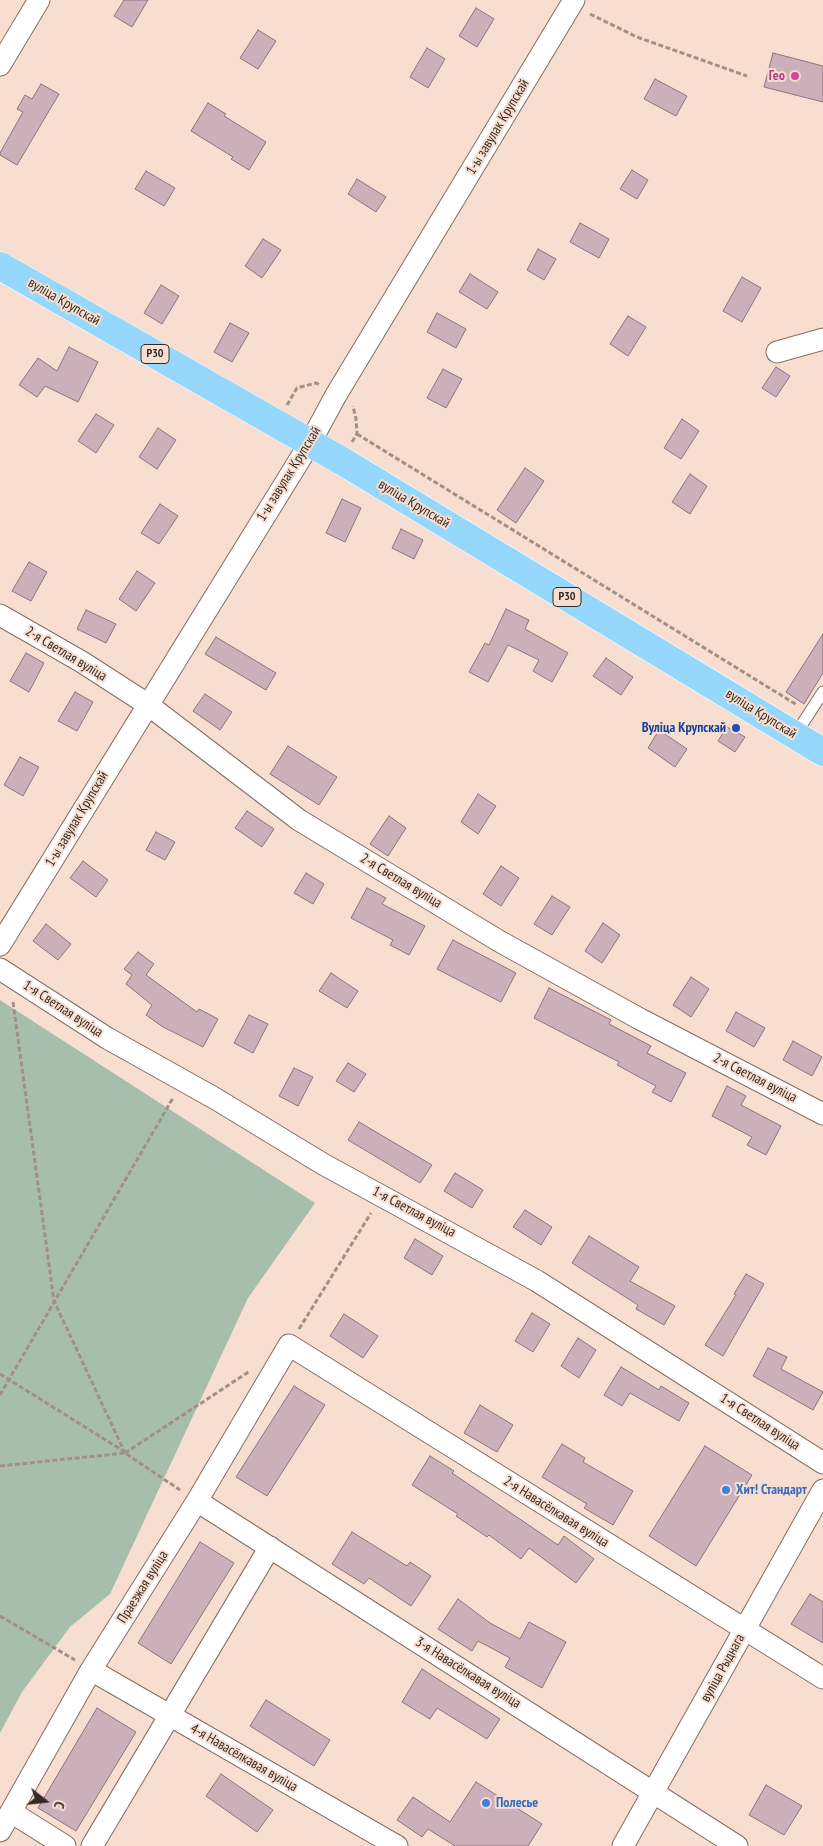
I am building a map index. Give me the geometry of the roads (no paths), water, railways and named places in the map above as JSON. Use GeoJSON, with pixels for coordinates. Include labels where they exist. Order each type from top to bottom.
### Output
{"type":"FeatureCollection","features":[{"type":"Feature","properties":{"kind":"main road","name":"вуліца Крупскай"},"geometry":{"type":"LineString","coordinates":[[0,266],[310,442],[823,752]]}},
{"type":"Feature","properties":{"kind":"street"},"geometry":{"type":"LineString","coordinates":[[0,65],[39,0]]}},
{"type":"Feature","properties":{"kind":"street","name":"1-ы завулак Крупскай"},"geometry":{"type":"LineString","coordinates":[[0,945],[310,442],[336,395],[573,2]]}},
{"type":"Feature","properties":{"kind":"street"},"geometry":{"type":"LineString","coordinates":[[776,352],[823,339]]}},
{"type":"Feature","properties":{"kind":"street","name":"2-я Светлая вуліца"},"geometry":{"type":"LineString","coordinates":[[0,615],[82,662],[147,704],[299,820],[491,936],[640,1019],[823,1114]]}},
{"type":"Feature","properties":{"kind":"street","name":"1-я Светлая вуліца"},"geometry":{"type":"LineString","coordinates":[[5,972],[108,1038],[323,1164],[538,1281],[823,1463]]}},
{"type":"Feature","properties":{"kind":"street","name":"Праезжая вуліца"},"geometry":{"type":"LineString","coordinates":[[0,1831],[91,1670],[197,1501],[289,1345]]}},
{"type":"Feature","properties":{"kind":"street","name":"2-я Навасёлкавая вуліца"},"geometry":{"type":"LineString","coordinates":[[289,1345],[744,1631],[823,1678]]}},
{"type":"Feature","properties":{"kind":"street","name":"вуліца Рыднага"},"geometry":{"type":"LineString","coordinates":[[623,1846],[823,1490]]}},
{"type":"Feature","properties":{"kind":"street","name":"3-я Навасёлкавая вуліца"},"geometry":{"type":"LineString","coordinates":[[197,1501],[654,1791],[737,1846]]}},
{"type":"Feature","properties":{"kind":"street"},"geometry":{"type":"LineString","coordinates":[[92,1846],[270,1547]]}},
{"type":"Feature","properties":{"kind":"street","name":"4-я Навасёлкавая вуліца"},"geometry":{"type":"LineString","coordinates":[[91,1670],[397,1846]]}},
{"type":"Feature","properties":{"kind":"street"},"geometry":{"type":"LineString","coordinates":[[11,1812],[65,1846]]}},
{"type":"Feature","properties":{"kind":"lane"},"geometry":{"type":"LineString","coordinates":[[795,735],[823,692]]}},
{"type":"Feature","properties":{"kind":"place","name":"Гео"},"geometry":{"type":"Point","coordinates":[795,76]}},
{"type":"Feature","properties":{"kind":"place","name":"Вуліца Крупскай"},"geometry":{"type":"Point","coordinates":[736,728]}},
{"type":"Feature","properties":{"kind":"place","name":"Хит! Стандарт"},"geometry":{"type":"Point","coordinates":[726,1490]}},
{"type":"Feature","properties":{"kind":"place","name":"Полесье"},"geometry":{"type":"Point","coordinates":[486,1803]}}]}
